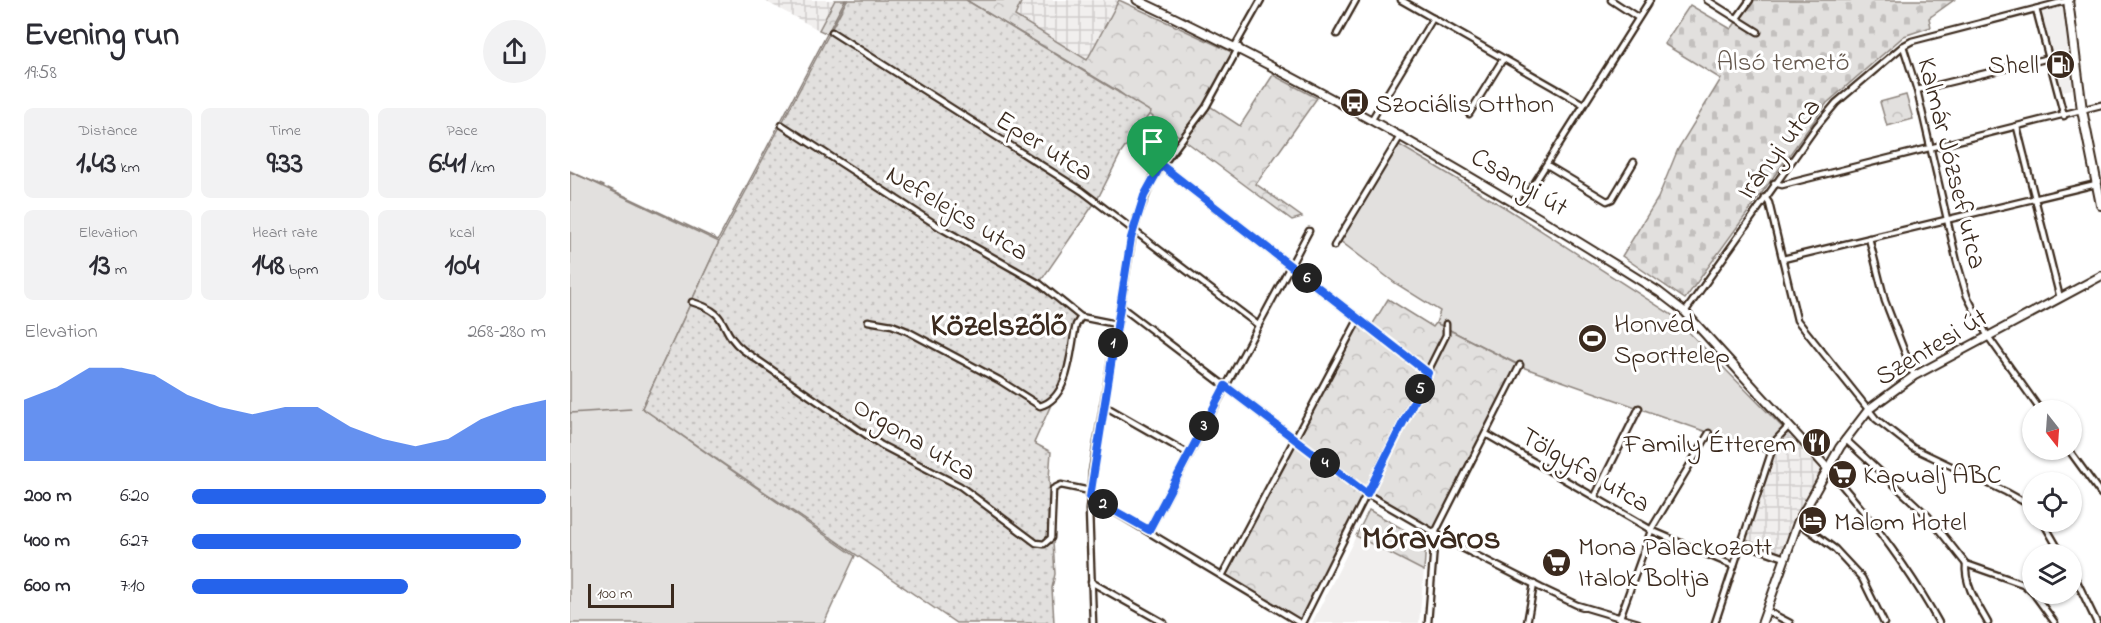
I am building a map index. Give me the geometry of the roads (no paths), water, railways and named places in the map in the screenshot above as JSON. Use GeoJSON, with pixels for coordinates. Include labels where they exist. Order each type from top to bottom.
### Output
{"type":"FeatureCollection","features":[{"type":"Feature","properties":{"kind":"main road"},"geometry":{"type":"LineString","coordinates":[[2069,0],[2082,110],[2101,205]]}},
{"type":"Feature","properties":{"kind":"street","name":"Csanyi út"},"geometry":{"type":"LineString","coordinates":[[1137,0],[1237,47],[1372,118],[1659,292],[1686,312],[1828,469]]}},
{"type":"Feature","properties":{"kind":"street"},"geometry":{"type":"LineString","coordinates":[[1092,623],[1090,494],[1102,405],[1133,229],[1144,196],[1161,165],[1206,107],[1262,0]]}},
{"type":"Feature","properties":{"kind":"street"},"geometry":{"type":"LineString","coordinates":[[1336,34],[1356,0]]}},
{"type":"Feature","properties":{"kind":"street"},"geometry":{"type":"LineString","coordinates":[[1401,0],[1582,104]]}},
{"type":"Feature","properties":{"kind":"street"},"geometry":{"type":"LineString","coordinates":[[1611,0],[1637,17]]}},
{"type":"Feature","properties":{"kind":"street"},"geometry":{"type":"LineString","coordinates":[[1520,206],[1582,104],[1650,0]]}},
{"type":"Feature","properties":{"kind":"street"},"geometry":{"type":"LineString","coordinates":[[1707,0],[1758,32]]}},
{"type":"Feature","properties":{"kind":"street"},"geometry":{"type":"LineString","coordinates":[[1737,18],[1750,0]]}},
{"type":"Feature","properties":{"kind":"street","name":"Irányi utca"},"geometry":{"type":"LineString","coordinates":[[1686,312],[1774,183],[1836,102],[1903,46],[1912,41],[2069,0]]}},
{"type":"Feature","properties":{"kind":"street"},"geometry":{"type":"LineString","coordinates":[[2036,9],[2064,116]]}},
{"type":"Feature","properties":{"kind":"street"},"geometry":{"type":"LineString","coordinates":[[1372,118],[1433,18]]}},
{"type":"Feature","properties":{"kind":"street","name":"Eper utca"},"geometry":{"type":"LineString","coordinates":[[832,32],[1082,191],[1258,325]]}},
{"type":"Feature","properties":{"kind":"street","name":"Kalmár József utca"},"geometry":{"type":"LineString","coordinates":[[1903,46],[1917,90],[1967,296],[1987,336],[2033,400]]}},
{"type":"Feature","properties":{"kind":"street"},"geometry":{"type":"LineString","coordinates":[[1469,114],[1503,58]]}},
{"type":"Feature","properties":{"kind":"street"},"geometry":{"type":"LineString","coordinates":[[1917,90],[2049,58]]}},
{"type":"Feature","properties":{"kind":"street"},"geometry":{"type":"LineString","coordinates":[[1774,183],[1782,185],[2101,105]]}},
{"type":"Feature","properties":{"kind":"street","name":"Nefelejcs utca"},"geometry":{"type":"LineString","coordinates":[[782,125],[941,228],[1040,284],[1081,318],[1116,324]]}},
{"type":"Feature","properties":{"kind":"street"},"geometry":{"type":"LineString","coordinates":[[2017,127],[2060,298]]}},
{"type":"Feature","properties":{"kind":"street"},"geometry":{"type":"LineString","coordinates":[[1334,246],[1401,135]]}},
{"type":"Feature","properties":{"kind":"street"},"geometry":{"type":"LineString","coordinates":[[1547,165],[1607,201],[1612,199],[1634,162]]}},
{"type":"Feature","properties":{"kind":"street"},"geometry":{"type":"LineString","coordinates":[[1161,165],[1428,373]]}},
{"type":"Feature","properties":{"kind":"street"},"geometry":{"type":"LineString","coordinates":[[1783,259],[2096,184]]}},
{"type":"Feature","properties":{"kind":"street"},"geometry":{"type":"LineString","coordinates":[[1765,197],[1769,203],[1797,320],[1876,418],[1913,448],[2006,492],[2022,503]]}},
{"type":"Feature","properties":{"kind":"street"},"geometry":{"type":"LineString","coordinates":[[1149,530],[1289,264],[1309,231]]}},
{"type":"Feature","properties":{"kind":"street"},"geometry":{"type":"LineString","coordinates":[[1869,238],[1885,301],[1914,376]]}},
{"type":"Feature","properties":{"kind":"street","name":"Szentesi út"},"geometry":{"type":"LineString","coordinates":[[1762,623],[1798,522],[1845,439],[1869,409],[1914,376],[2101,276]]}},
{"type":"Feature","properties":{"kind":"street","name":"Orgona utca"},"geometry":{"type":"LineString","coordinates":[[692,302],[719,314],[731,338],[743,350],[881,445],[960,486],[1036,543],[1044,544],[1052,538],[1053,489],[1061,485],[1090,494],[1301,623]]}},
{"type":"Feature","properties":{"kind":"street"},"geometry":{"type":"LineString","coordinates":[[1119,306],[1367,494],[1435,533],[1577,605],[1619,620],[1638,623]]}},
{"type":"Feature","properties":{"kind":"street"},"geometry":{"type":"LineString","coordinates":[[868,321],[892,325],[907,331],[999,380],[1040,406],[1050,401],[1063,382],[1076,326],[1081,318]]}},
{"type":"Feature","properties":{"kind":"street"},"geometry":{"type":"LineString","coordinates":[[1222,576],[1359,318]]}},
{"type":"Feature","properties":{"kind":"street"},"geometry":{"type":"LineString","coordinates":[[1301,623],[1428,373],[1446,335],[1446,324]]}},
{"type":"Feature","properties":{"kind":"street"},"geometry":{"type":"LineString","coordinates":[[1428,623],[1435,533],[1520,365]]}},
{"type":"Feature","properties":{"kind":"street"},"geometry":{"type":"LineString","coordinates":[[1102,405],[1189,454]]}},
{"type":"Feature","properties":{"kind":"street"},"geometry":{"type":"LineString","coordinates":[[1595,496],[1639,408]]}},
{"type":"Feature","properties":{"kind":"street"},"geometry":{"type":"LineString","coordinates":[[1715,623],[1774,445],[1778,436],[1789,426]]}},
{"type":"Feature","properties":{"kind":"street"},"geometry":{"type":"LineString","coordinates":[[1619,620],[1651,529],[1709,433]]}},
{"type":"Feature","properties":{"kind":"street","name":"Tölgyfa utca"},"geometry":{"type":"LineString","coordinates":[[1486,434],[1651,529],[1734,567]]}},
{"type":"Feature","properties":{"kind":"street"},"geometry":{"type":"LineString","coordinates":[[1845,439],[1928,516],[1966,564],[2022,584]]}},
{"type":"Feature","properties":{"kind":"street"},"geometry":{"type":"LineString","coordinates":[[2076,460],[2101,494]]}},
{"type":"Feature","properties":{"kind":"street"},"geometry":{"type":"LineString","coordinates":[[1828,469],[1863,511],[1907,571],[1940,623]]}},
{"type":"Feature","properties":{"kind":"street"},"geometry":{"type":"LineString","coordinates":[[1798,522],[1835,549],[1862,578],[1884,623]]}},
{"type":"Feature","properties":{"kind":"street"},"geometry":{"type":"LineString","coordinates":[[1742,543],[1785,558]]}},
{"type":"Feature","properties":{"kind":"street"},"geometry":{"type":"LineString","coordinates":[[1966,564],[1965,573],[1969,586],[1988,623]]}},
{"type":"Feature","properties":{"kind":"street"},"geometry":{"type":"LineString","coordinates":[[1092,582],[1164,623]]}},
{"type":"Feature","properties":{"kind":"street"},"geometry":{"type":"LineString","coordinates":[[1527,623],[1534,584]]}},
{"type":"Feature","properties":{"kind":"street"},"geometry":{"type":"LineString","coordinates":[[2082,592],[2097,623]]}},
{"type":"Feature","properties":{"kind":"street"},"geometry":{"type":"LineString","coordinates":[[2041,604],[2055,623]]}},
{"type":"Feature","properties":{"kind":"street"},"geometry":{"type":"LineString","coordinates":[[1767,611],[1790,623]]}},
{"type":"Feature","properties":{"kind":"waterway"},"geometry":{"type":"LineString","coordinates":[[608,188],[718,240],[845,0]]}},
{"type":"Feature","properties":{"kind":"waterway"},"geometry":{"type":"LineString","coordinates":[[570,172],[604,186]]}},
{"type":"Feature","properties":{"kind":"waterway"},"geometry":{"type":"LineString","coordinates":[[570,413],[631,409]]}},
{"type":"Feature","properties":{"kind":"place","name":"Shell"},"geometry":{"type":"Point","coordinates":[2060,64]}},
{"type":"Feature","properties":{"kind":"place","name":"Szociális Otthon"},"geometry":{"type":"Point","coordinates":[1354,103]}},
{"type":"Feature","properties":{"kind":"place","name":"Honvéd Sporttelep"},"geometry":{"type":"Point","coordinates":[1593,339]}},
{"type":"Feature","properties":{"kind":"place","name":"Family Étterem"},"geometry":{"type":"Point","coordinates":[1817,443]}},
{"type":"Feature","properties":{"kind":"place","name":"Kapualj ABC"},"geometry":{"type":"Point","coordinates":[1842,474]}},
{"type":"Feature","properties":{"kind":"place","name":"Malom Hotel"},"geometry":{"type":"Point","coordinates":[1813,521]}},
{"type":"Feature","properties":{"kind":"place","name":"Mona Palackozott Italok Boltja"},"geometry":{"type":"Point","coordinates":[1557,562]}},
{"type":"Feature","properties":{"kind":"district","name":"Közelszőlő"},"geometry":{"type":"Point","coordinates":[999,323]}},
{"type":"Feature","properties":{"kind":"district","name":"Móraváros"},"geometry":{"type":"Point","coordinates":[1431,536]}},
{"type":"Feature","properties":{"kind":"park label","name":"Alsó temető"},"geometry":{"type":"Point","coordinates":[1783,61]}}]}
